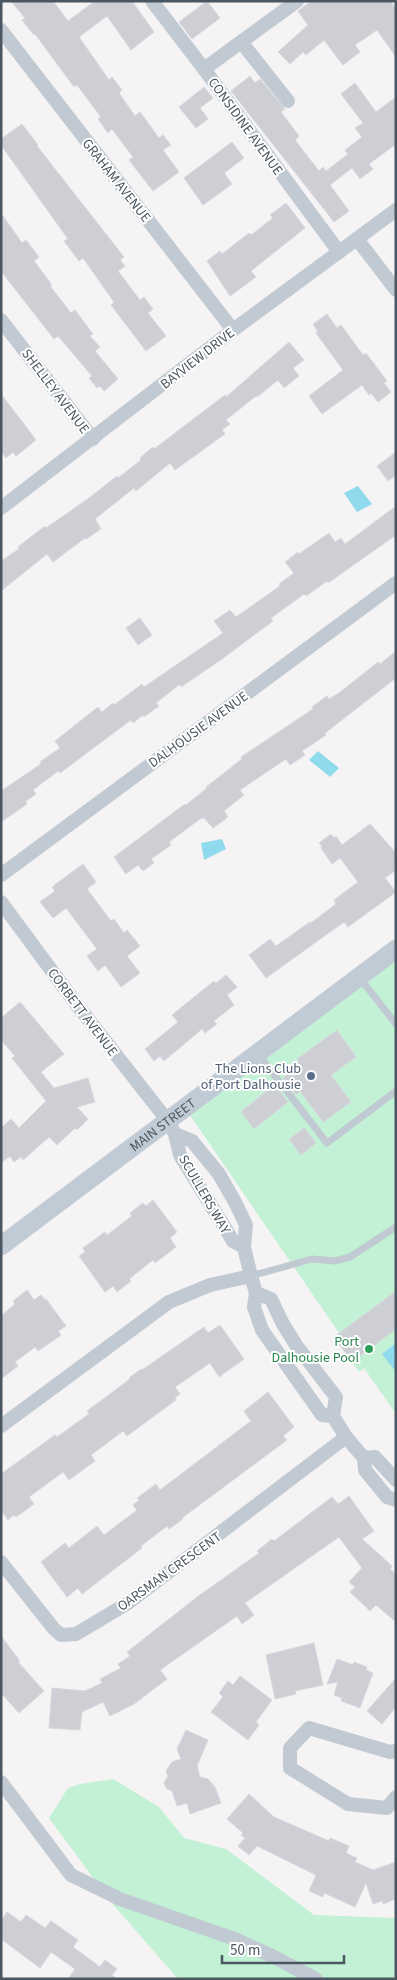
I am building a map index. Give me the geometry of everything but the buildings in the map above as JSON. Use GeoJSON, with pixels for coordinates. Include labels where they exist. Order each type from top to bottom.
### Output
{"type":"FeatureCollection","features":[{"type":"Feature","properties":{"kind":"main road","name":"MAIN STREET"},"geometry":{"type":"LineString","coordinates":[[1,1246],[171,1127],[257,1053],[396,949]]}},
{"type":"Feature","properties":{"kind":"street","name":"CONSIDINE AVENUE"},"geometry":{"type":"LineString","coordinates":[[152,1],[339,252]]}},
{"type":"Feature","properties":{"kind":"street"},"geometry":{"type":"LineString","coordinates":[[204,69],[297,1]]}},
{"type":"Feature","properties":{"kind":"street","name":"GRAHAM AVENUE"},"geometry":{"type":"LineString","coordinates":[[1,30],[233,330]]}},
{"type":"Feature","properties":{"kind":"street"},"geometry":{"type":"LineString","coordinates":[[242,43],[288,101]]}},
{"type":"Feature","properties":{"kind":"street","name":"BAYVIEW DRIVE"},"geometry":{"type":"LineString","coordinates":[[1,508],[233,330],[396,210]]}},
{"type":"Feature","properties":{"kind":"street"},"geometry":{"type":"LineString","coordinates":[[357,239],[396,290]]}},
{"type":"Feature","properties":{"kind":"street","name":"SHELLEY AVENUE"},"geometry":{"type":"LineString","coordinates":[[1,320],[93,439]]}},
{"type":"Feature","properties":{"kind":"street","name":"DALHOUSIE AVENUE"},"geometry":{"type":"LineString","coordinates":[[1,875],[396,583]]}},
{"type":"Feature","properties":{"kind":"street","name":"CORBETT AVENUE"},"geometry":{"type":"LineString","coordinates":[[1,902],[171,1127]]}},
{"type":"Feature","properties":{"kind":"street","name":"SCULLERS WAY"},"geometry":{"type":"LineString","coordinates":[[171,1127],[180,1155],[233,1241],[244,1247]]}},
{"type":"Feature","properties":{"kind":"street","name":"SCULLERS WAY"},"geometry":{"type":"LineString","coordinates":[[171,1127],[192,1141],[219,1174],[246,1224],[244,1247],[256,1293],[254,1308],[262,1330],[322,1415],[333,1416]]}},
{"type":"Feature","properties":{"kind":"street"},"geometry":{"type":"LineString","coordinates":[[1,1426],[169,1302],[210,1285],[251,1276]]}},
{"type":"Feature","properties":{"kind":"street","name":"SCULLERS WAY"},"geometry":{"type":"LineString","coordinates":[[256,1293],[271,1299],[296,1345],[336,1397],[333,1416],[346,1438],[364,1458],[365,1470],[387,1497],[396,1500]]}},
{"type":"Feature","properties":{"kind":"street","name":"OARSMAN CRESCENT"},"geometry":{"type":"LineString","coordinates":[[1,1562],[54,1629],[61,1635],[76,1634],[128,1603],[346,1438]]}},
{"type":"Feature","properties":{"kind":"street","name":"SCULLERS WAY"},"geometry":{"type":"LineString","coordinates":[[364,1458],[375,1457],[396,1480]]}},
{"type":"Feature","properties":{"kind":"street"},"geometry":{"type":"LineString","coordinates":[[396,1752],[390,1752],[309,1728],[290,1748],[290,1768],[348,1804],[387,1808],[396,1798]]}},
{"type":"Feature","properties":{"kind":"street"},"geometry":{"type":"LineString","coordinates":[[1,1782],[71,1875],[120,1899],[232,1938],[316,1979]]}},
{"type":"Feature","properties":{"kind":"lane"},"geometry":{"type":"LineString","coordinates":[[359,977],[396,1024]]}},
{"type":"Feature","properties":{"kind":"lane"},"geometry":{"type":"LineString","coordinates":[[257,1053],[327,1143],[396,1091]]}},
{"type":"Feature","properties":{"kind":"lane"},"geometry":{"type":"LineString","coordinates":[[251,1276],[312,1258],[335,1261],[350,1257],[396,1227]]}},
{"type":"Feature","properties":{"kind":"green space"},"geometry":{"type":"Polygon","coordinates":[[[396,947],[396,1414],[364,1368],[359,1372],[334,1337],[339,1333],[185,1108],[396,947]]]}},
{"type":"Feature","properties":{"kind":"green space"},"geometry":{"type":"Polygon","coordinates":[[[113,1779],[159,1807],[184,1838],[226,1849],[314,1915],[396,1918],[396,1979],[178,1979],[111,1902],[49,1818],[68,1788],[80,1784],[113,1779]]]}},
{"type":"Feature","properties":{"kind":"water"},"geometry":{"type":"Polygon","coordinates":[[[358,486],[372,504],[357,512],[344,493],[358,486]]]}},
{"type":"Feature","properties":{"kind":"water"},"geometry":{"type":"Polygon","coordinates":[[[318,751],[339,768],[330,777],[309,760],[318,751]]]}},
{"type":"Feature","properties":{"kind":"water"},"geometry":{"type":"Polygon","coordinates":[[[222,839],[226,849],[204,860],[201,843],[222,839]]]}},
{"type":"Feature","properties":{"kind":"water"},"geometry":{"type":"Polygon","coordinates":[[[396,1343],[396,1372],[382,1354],[396,1343]]]}},
{"type":"Feature","properties":{"kind":"place","name":"The Lions Club of Port Dalhousie"},"geometry":{"type":"Point","coordinates":[311,1076]}},
{"type":"Feature","properties":{"kind":"place","name":"Port Dalhousie Pool"},"geometry":{"type":"Point","coordinates":[369,1349]}}]}
